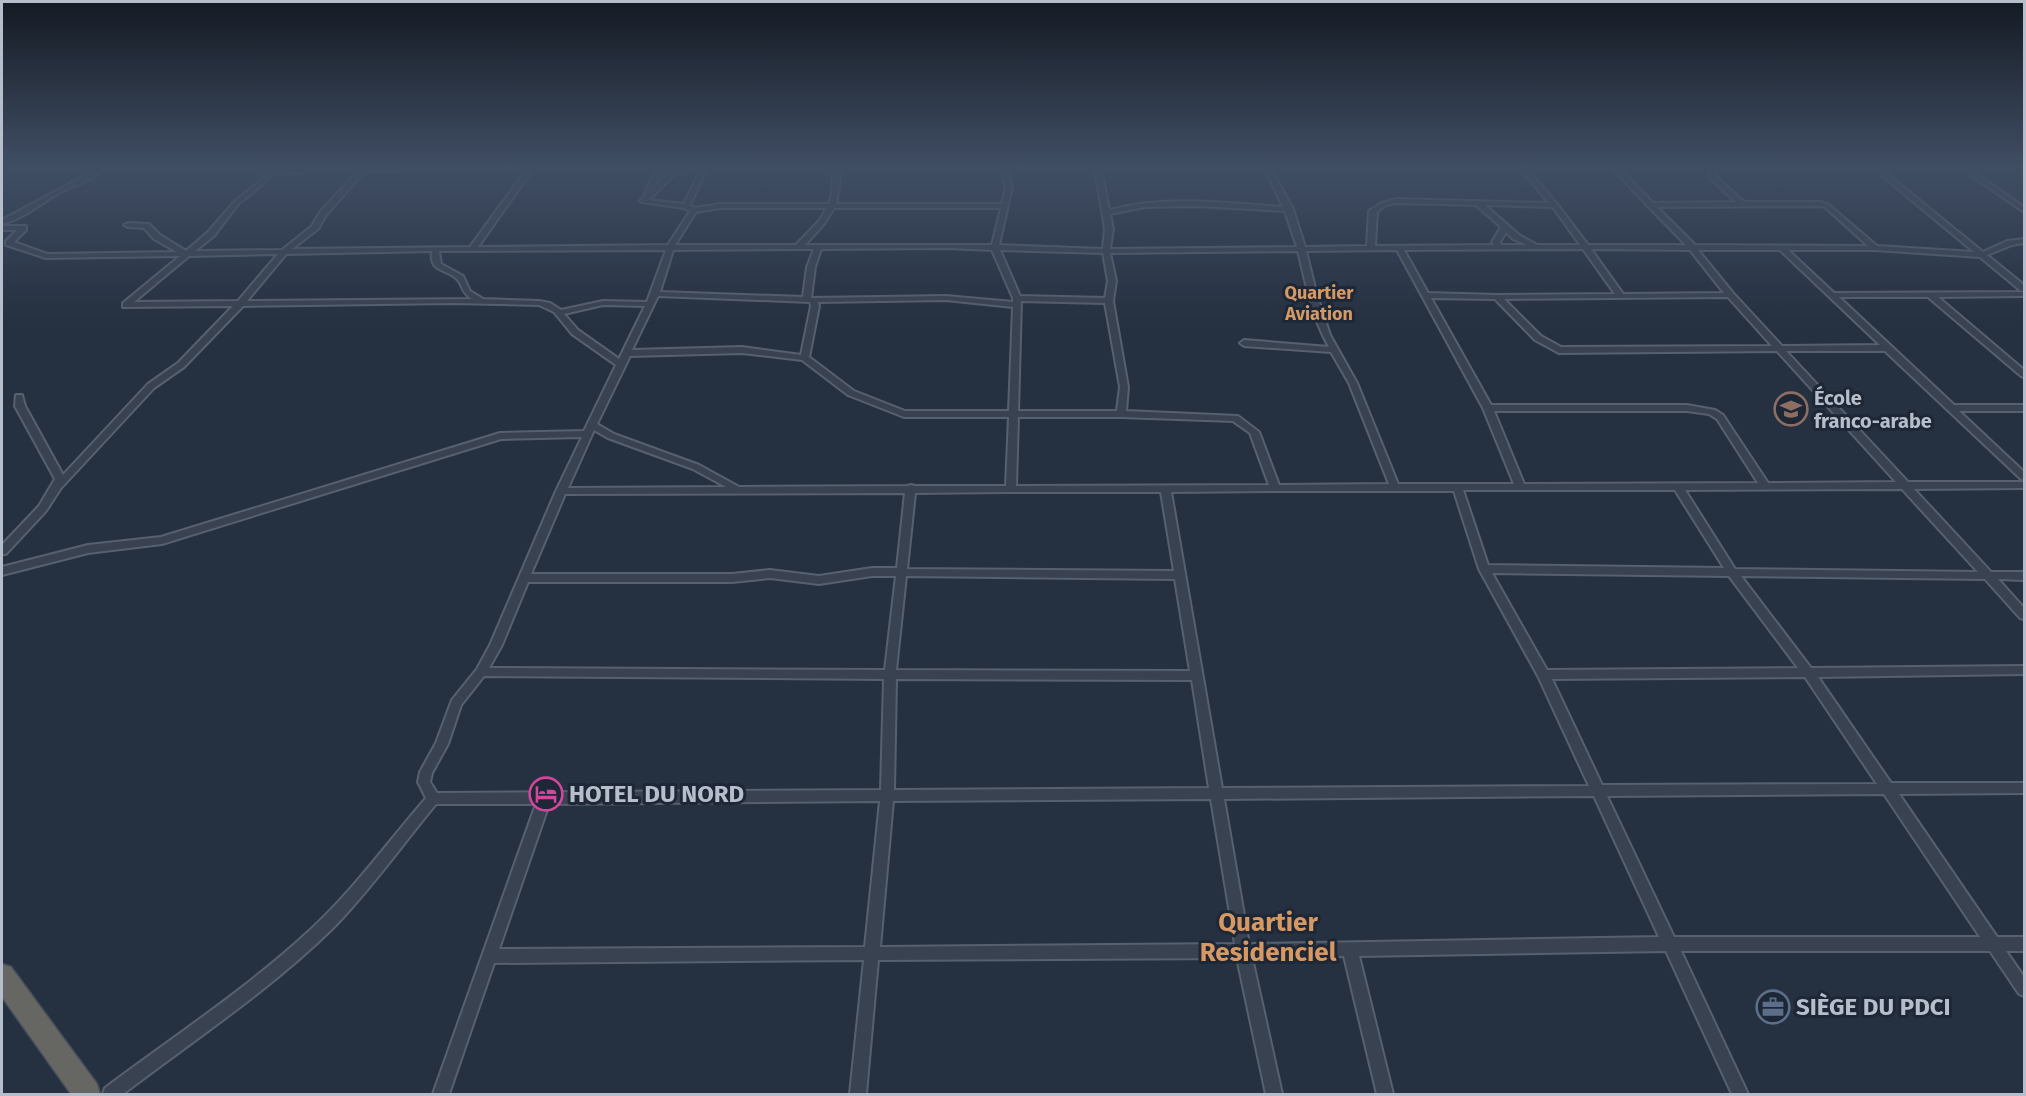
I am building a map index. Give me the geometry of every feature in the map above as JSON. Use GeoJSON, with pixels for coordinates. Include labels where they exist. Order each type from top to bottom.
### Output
{"type":"FeatureCollection","features":[{"type":"Feature","properties":{"kind":"highway"},"geometry":{"type":"LineString","coordinates":[[2,976],[87,1095]]}},
{"type":"Feature","properties":{"kind":"street"},"geometry":{"type":"LineString","coordinates":[[222,220],[211,234],[126,304],[481,301],[539,303],[552,306],[561,312],[575,332],[622,365]]}},
{"type":"Feature","properties":{"kind":"street"},"geometry":{"type":"LineString","coordinates":[[2,551],[36,515],[58,486],[151,386],[181,365],[241,303],[284,252],[315,227],[319,220]]}},
{"type":"Feature","properties":{"kind":"street"},"geometry":{"type":"LineString","coordinates":[[472,249],[493,220]]}},
{"type":"Feature","properties":{"kind":"street"},"geometry":{"type":"LineString","coordinates":[[433,799],[424,782],[426,772],[442,744],[456,703],[481,672],[496,645],[561,491],[655,294],[670,248],[688,220]]}},
{"type":"Feature","properties":{"kind":"street"},"geometry":{"type":"LineString","coordinates":[[798,247],[825,220]]}},
{"type":"Feature","properties":{"kind":"street"},"geometry":{"type":"LineString","coordinates":[[1002,220],[998,228],[995,247],[1016,302],[1018,354],[1011,490]]}},
{"type":"Feature","properties":{"kind":"street"},"geometry":{"type":"LineString","coordinates":[[1107,220],[1109,229],[1106,251],[1112,281],[1109,301],[1124,387],[1121,414]]}},
{"type":"Feature","properties":{"kind":"street"},"geometry":{"type":"LineString","coordinates":[[1293,220],[1303,250],[1317,308],[1334,350],[1353,383],[1395,488]]}},
{"type":"Feature","properties":{"kind":"street"},"geometry":{"type":"LineString","coordinates":[[1371,249],[1373,220]]}},
{"type":"Feature","properties":{"kind":"street"},"geometry":{"type":"LineString","coordinates":[[1497,220],[1525,243],[1538,248]]}},
{"type":"Feature","properties":{"kind":"street"},"geometry":{"type":"LineString","coordinates":[[1566,220],[1621,296]]}},
{"type":"Feature","properties":{"kind":"street"},"geometry":{"type":"LineString","coordinates":[[1664,220],[1693,248],[1730,295],[2025,615]]}},
{"type":"Feature","properties":{"kind":"street"},"geometry":{"type":"LineString","coordinates":[[1843,220],[1875,248]]}},
{"type":"Feature","properties":{"kind":"street"},"geometry":{"type":"LineString","coordinates":[[1939,220],[2025,289]]}},
{"type":"Feature","properties":{"kind":"street"},"geometry":{"type":"LineString","coordinates":[[128,225],[146,226],[157,237],[186,254]]}},
{"type":"Feature","properties":{"kind":"street"},"geometry":{"type":"LineString","coordinates":[[1499,247],[1496,242],[1505,227]]}},
{"type":"Feature","properties":{"kind":"street"},"geometry":{"type":"LineString","coordinates":[[2,228],[22,228],[9,243],[46,256],[436,249],[798,247],[995,247],[1106,251],[1499,247],[1875,248],[1982,255],[2010,243],[2025,241]]}},
{"type":"Feature","properties":{"kind":"street"},"geometry":{"type":"LineString","coordinates":[[805,358],[815,306],[810,300],[811,267],[818,248]]}},
{"type":"Feature","properties":{"kind":"street"},"geometry":{"type":"LineString","coordinates":[[436,249],[434,255],[438,267],[460,278],[467,292],[481,301]]}},
{"type":"Feature","properties":{"kind":"street"},"geometry":{"type":"LineString","coordinates":[[1400,249],[1488,408],[1520,487]]}},
{"type":"Feature","properties":{"kind":"street"},"geometry":{"type":"LineString","coordinates":[[1783,249],[2025,477]]}},
{"type":"Feature","properties":{"kind":"street"},"geometry":{"type":"LineString","coordinates":[[655,294],[810,300],[946,298],[1016,302],[1109,301]]}},
{"type":"Feature","properties":{"kind":"street"},"geometry":{"type":"LineString","coordinates":[[1831,295],[2025,294]]}},
{"type":"Feature","properties":{"kind":"street"},"geometry":{"type":"LineString","coordinates":[[1426,296],[1730,295]]}},
{"type":"Feature","properties":{"kind":"street"},"geometry":{"type":"LineString","coordinates":[[1931,296],[2025,374]]}},
{"type":"Feature","properties":{"kind":"street"},"geometry":{"type":"LineString","coordinates":[[1497,297],[1538,338],[1559,350],[1886,348]]}},
{"type":"Feature","properties":{"kind":"street"},"geometry":{"type":"LineString","coordinates":[[561,312],[603,303],[650,304]]}},
{"type":"Feature","properties":{"kind":"street"},"geometry":{"type":"LineString","coordinates":[[1244,343],[1334,350]]}},
{"type":"Feature","properties":{"kind":"street"},"geometry":{"type":"LineString","coordinates":[[628,352],[753,350],[805,358],[850,393],[904,414],[1014,416],[1121,414],[1235,417],[1254,432],[1276,489]]}},
{"type":"Feature","properties":{"kind":"street"},"geometry":{"type":"LineString","coordinates":[[19,397],[20,406],[52,465],[60,474],[58,486]]}},
{"type":"Feature","properties":{"kind":"street"},"geometry":{"type":"LineString","coordinates":[[1488,408],[1688,408],[1705,410],[1720,417],[1726,424],[1765,486]]}},
{"type":"Feature","properties":{"kind":"street"},"geometry":{"type":"LineString","coordinates":[[1951,408],[2025,408]]}},
{"type":"Feature","properties":{"kind":"street"},"geometry":{"type":"LineString","coordinates":[[2,571],[88,549],[162,540],[500,436],[591,429],[696,467],[737,489]]}},
{"type":"Feature","properties":{"kind":"street"},"geometry":{"type":"LineString","coordinates":[[561,491],[2025,485]]}},
{"type":"Feature","properties":{"kind":"street"},"geometry":{"type":"LineString","coordinates":[[858,1095],[887,795],[890,673],[910,488]]}},
{"type":"Feature","properties":{"kind":"street"},"geometry":{"type":"LineString","coordinates":[[1165,488],[1243,951],[1274,1095]]}},
{"type":"Feature","properties":{"kind":"street"},"geometry":{"type":"LineString","coordinates":[[1679,488],[1731,571],[1808,672],[1885,788],[2025,989]]}},
{"type":"Feature","properties":{"kind":"street"},"geometry":{"type":"LineString","coordinates":[[1458,489],[1484,569],[1544,675],[1740,1095]]}},
{"type":"Feature","properties":{"kind":"street"},"geometry":{"type":"LineString","coordinates":[[1484,569],[2025,576]]}},
{"type":"Feature","properties":{"kind":"street"},"geometry":{"type":"LineString","coordinates":[[525,578],[732,578],[770,574],[819,580],[872,573],[901,572],[1178,575]]}},
{"type":"Feature","properties":{"kind":"street"},"geometry":{"type":"LineString","coordinates":[[1544,675],[2025,670]]}},
{"type":"Feature","properties":{"kind":"street"},"geometry":{"type":"LineString","coordinates":[[481,672],[1196,676]]}},
{"type":"Feature","properties":{"kind":"street"},"geometry":{"type":"LineString","coordinates":[[433,799],[1597,789],[2025,788]]}},
{"type":"Feature","properties":{"kind":"street"},"geometry":{"type":"LineString","coordinates":[[111,1095],[248,992],[315,935],[352,897],[433,799]]}},
{"type":"Feature","properties":{"kind":"street"},"geometry":{"type":"LineString","coordinates":[[441,1095],[544,799]]}},
{"type":"Feature","properties":{"kind":"street"},"geometry":{"type":"LineString","coordinates":[[491,956],[1350,950],[1669,944],[2025,944]]}},
{"type":"Feature","properties":{"kind":"street"},"geometry":{"type":"LineString","coordinates":[[1350,950],[1384,1095]]}},
{"type":"Feature","properties":{"kind":"place","name":"École franco-arabe"},"geometry":{"type":"Point","coordinates":[1791,409]}},
{"type":"Feature","properties":{"kind":"place","name":"HOTEL DU NORD"},"geometry":{"type":"Point","coordinates":[546,794]}},
{"type":"Feature","properties":{"kind":"place","name":"SIÈGE DU PDCI"},"geometry":{"type":"Point","coordinates":[1773,1007]}},
{"type":"Feature","properties":{"kind":"district","name":"Quartier Aviation"},"geometry":{"type":"Point","coordinates":[1319,303]}},
{"type":"Feature","properties":{"kind":"district","name":"Quartier Residenciel"},"geometry":{"type":"Point","coordinates":[1268,937]}}]}
